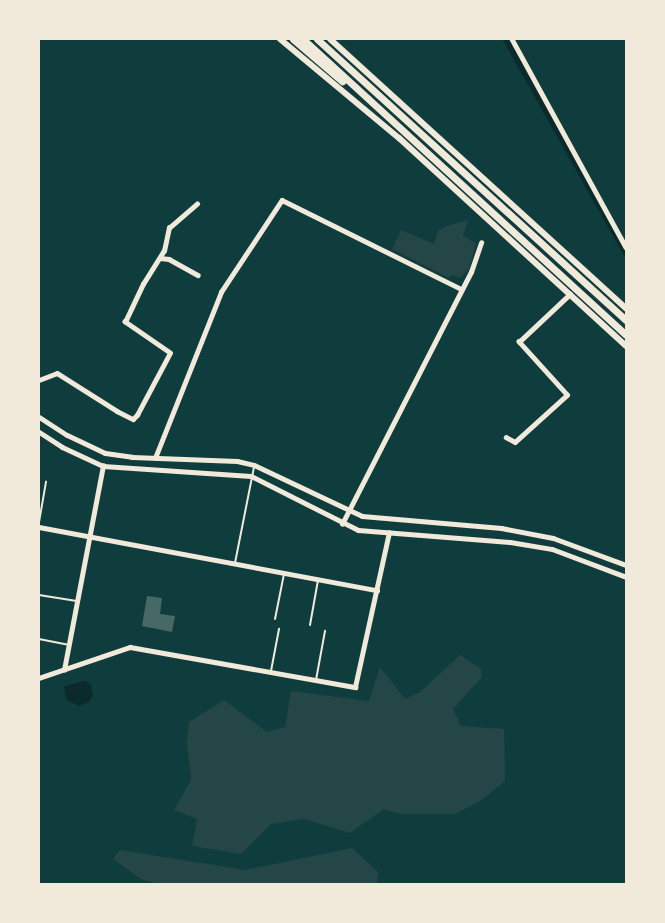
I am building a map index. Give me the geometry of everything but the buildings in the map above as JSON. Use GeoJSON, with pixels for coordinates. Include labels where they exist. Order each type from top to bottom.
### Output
{"type":"FeatureCollection","features":[{"type":"Feature","properties":{"kind":"highway"},"geometry":{"type":"LineString","coordinates":[[293,39],[404,132]]}},
{"type":"Feature","properties":{"kind":"highway"},"geometry":{"type":"LineString","coordinates":[[303,39],[626,335]]}},
{"type":"Feature","properties":{"kind":"highway"},"geometry":{"type":"LineString","coordinates":[[317,39],[626,320]]}},
{"type":"Feature","properties":{"kind":"main road"},"geometry":{"type":"LineString","coordinates":[[280,39],[399,138],[626,346]]}},
{"type":"Feature","properties":{"kind":"main road"},"geometry":{"type":"LineString","coordinates":[[330,39],[626,308]]}},
{"type":"Feature","properties":{"kind":"street"},"geometry":{"type":"LineString","coordinates":[[512,39],[626,247]]}},
{"type":"Feature","properties":{"kind":"street"},"geometry":{"type":"LineString","coordinates":[[155,458],[221,292],[282,200],[461,289]]}},
{"type":"Feature","properties":{"kind":"street"},"geometry":{"type":"LineString","coordinates":[[39,380],[57,373],[117,411],[133,419],[137,415],[170,353],[125,322],[143,284],[160,258],[169,228],[197,204]]}},
{"type":"Feature","properties":{"kind":"street"},"geometry":{"type":"LineString","coordinates":[[342,524],[461,289],[481,244]]}},
{"type":"Feature","properties":{"kind":"street"},"geometry":{"type":"LineString","coordinates":[[160,258],[169,259],[198,275]]}},
{"type":"Feature","properties":{"kind":"street"},"geometry":{"type":"LineString","coordinates":[[506,437],[515,442],[567,395],[519,342],[570,294]]}},
{"type":"Feature","properties":{"kind":"street"},"geometry":{"type":"LineString","coordinates":[[39,417],[67,435],[105,453],[155,458],[237,461],[254,465],[362,516],[501,528],[553,538],[626,565]]}},
{"type":"Feature","properties":{"kind":"street"},"geometry":{"type":"LineString","coordinates":[[39,432],[62,447],[103,466],[251,476],[342,524],[389,533],[510,542],[552,550],[626,577]]}},
{"type":"Feature","properties":{"kind":"street"},"geometry":{"type":"LineString","coordinates":[[64,670],[103,466]]}},
{"type":"Feature","properties":{"kind":"street"},"geometry":{"type":"LineString","coordinates":[[39,527],[235,566],[377,590]]}},
{"type":"Feature","properties":{"kind":"street"},"geometry":{"type":"LineString","coordinates":[[39,678],[130,648],[355,687],[389,533]]}},
{"type":"Feature","properties":{"kind":"lane"},"geometry":{"type":"LineString","coordinates":[[235,566],[254,465]]}},
{"type":"Feature","properties":{"kind":"lane"},"geometry":{"type":"LineString","coordinates":[[39,522],[46,482]]}},
{"type":"Feature","properties":{"kind":"lane"},"geometry":{"type":"LineString","coordinates":[[275,618],[284,574]]}},
{"type":"Feature","properties":{"kind":"lane"},"geometry":{"type":"LineString","coordinates":[[310,625],[318,580]]}},
{"type":"Feature","properties":{"kind":"lane"},"geometry":{"type":"LineString","coordinates":[[39,594],[77,602]]}},
{"type":"Feature","properties":{"kind":"lane"},"geometry":{"type":"LineString","coordinates":[[270,672],[279,630]]}},
{"type":"Feature","properties":{"kind":"lane"},"geometry":{"type":"LineString","coordinates":[[316,680],[325,631]]}},
{"type":"Feature","properties":{"kind":"lane"},"geometry":{"type":"LineString","coordinates":[[39,639],[69,645]]}},
{"type":"Feature","properties":{"kind":"shaded area"},"geometry":{"type":"Polygon","coordinates":[[[468,220],[463,236],[476,243],[469,269],[460,278],[452,275],[449,278],[392,249],[401,230],[434,244],[438,231],[444,227],[468,220]]]}},
{"type":"Feature","properties":{"kind":"shaded area"},"geometry":{"type":"Polygon","coordinates":[[[460,655],[481,669],[482,677],[453,709],[461,726],[504,729],[505,781],[480,801],[455,814],[400,814],[384,809],[350,833],[304,819],[271,824],[241,854],[192,846],[197,819],[174,810],[191,780],[187,742],[189,722],[224,700],[267,732],[285,727],[291,691],[369,701],[380,667],[405,699],[420,692],[460,655]]]}},
{"type":"Feature","properties":{"kind":"shaded area"},"geometry":{"type":"Polygon","coordinates":[[[85,681],[91,684],[93,695],[89,702],[79,706],[66,699],[64,686],[85,681]]]}},
{"type":"Feature","properties":{"kind":"shaded area"},"geometry":{"type":"Polygon","coordinates":[[[352,848],[378,872],[377,884],[158,884],[141,879],[113,859],[120,850],[245,870],[352,848]]]}},
{"type":"Feature","properties":{"kind":"waterway"},"geometry":{"type":"LineString","coordinates":[[506,39],[626,253]]}}]}
